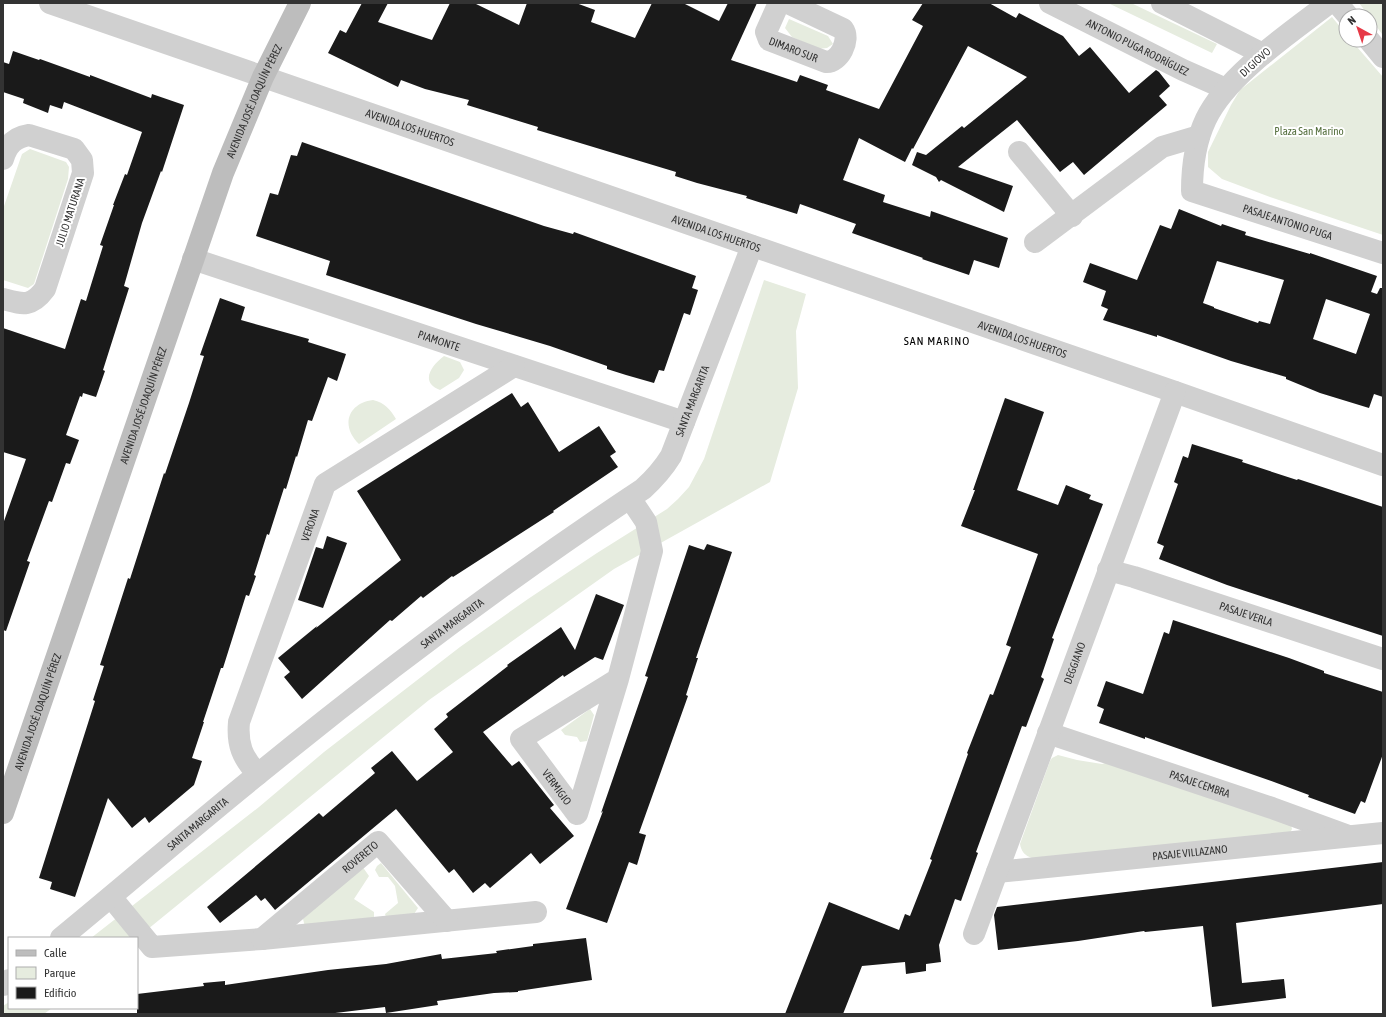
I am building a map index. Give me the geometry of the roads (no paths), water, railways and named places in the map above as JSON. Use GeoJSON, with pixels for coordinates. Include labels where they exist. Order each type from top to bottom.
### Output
{"type":"FeatureCollection","features":[{"type":"Feature","properties":{"kind":"main road","name":"AVENIDA JOSÉ JOAQUÍN PÉREZ"},"geometry":{"type":"LineString","coordinates":[[3,813],[223,173],[263,77],[300,3]]}},
{"type":"Feature","properties":{"kind":"street","name":"AVENIDA LOS HUERTOS"},"geometry":{"type":"LineString","coordinates":[[50,3],[1383,465]]}},
{"type":"Feature","properties":{"kind":"street","name":"DIMARO SUR"},"geometry":{"type":"LineString","coordinates":[[781,3],[778,5],[766,32],[769,40],[826,62],[831,62],[838,58],[846,40],[844,29],[788,3]]}},
{"type":"Feature","properties":{"kind":"street","name":"ANTONIO PUGA RODRÍGUEZ"},"geometry":{"type":"LineString","coordinates":[[1050,3],[1074,8],[1183,70],[1226,89]]}},
{"type":"Feature","properties":{"kind":"street"},"geometry":{"type":"LineString","coordinates":[[1162,3],[1263,54]]}},
{"type":"Feature","properties":{"kind":"street","name":"DI GIOVO"},"geometry":{"type":"LineString","coordinates":[[1192,191],[1194,154],[1206,119],[1215,104],[1226,89],[1263,54],[1329,3]]}},
{"type":"Feature","properties":{"kind":"street"},"geometry":{"type":"LineString","coordinates":[[1376,48],[1383,57]]}},
{"type":"Feature","properties":{"kind":"street","name":"JULIO MATURANA"},"geometry":{"type":"LineString","coordinates":[[3,159],[9,145],[22,136],[29,135],[74,149],[82,160],[83,166],[83,173],[45,290],[40,296],[28,303],[22,304],[3,299]]}},
{"type":"Feature","properties":{"kind":"street"},"geometry":{"type":"LineString","coordinates":[[1036,242],[1162,147],[1199,136]]}},
{"type":"Feature","properties":{"kind":"street"},"geometry":{"type":"LineString","coordinates":[[1019,152],[1072,216]]}},
{"type":"Feature","properties":{"kind":"street","name":"PASAJE ANTONIO PUGA"},"geometry":{"type":"LineString","coordinates":[[1192,191],[1383,253]]}},
{"type":"Feature","properties":{"kind":"street","name":"SANTA MARGARITA"},"geometry":{"type":"LineString","coordinates":[[62,937],[258,774],[380,677],[505,583],[643,489],[664,468],[671,456],[752,246]]}},
{"type":"Feature","properties":{"kind":"street","name":"PIAMONTE"},"geometry":{"type":"LineString","coordinates":[[193,259],[684,422]]}},
{"type":"Feature","properties":{"kind":"street","name":"VERONA"},"geometry":{"type":"LineString","coordinates":[[258,774],[250,766],[241,747],[238,734],[239,722],[325,484],[514,366]]}},
{"type":"Feature","properties":{"kind":"street","name":"DEGGIANO"},"geometry":{"type":"LineString","coordinates":[[974,934],[1175,392]]}},
{"type":"Feature","properties":{"kind":"street","name":"VERMIGIO"},"geometry":{"type":"LineString","coordinates":[[618,679],[521,740],[577,814],[618,679],[652,552],[646,522],[630,498]]}},
{"type":"Feature","properties":{"kind":"street","name":"PASAJE VERLA"},"geometry":{"type":"LineString","coordinates":[[1108,570],[1134,577],[1383,659]]}},
{"type":"Feature","properties":{"kind":"street","name":"PASAJE CEMBRA"},"geometry":{"type":"LineString","coordinates":[[1048,733],[1351,836]]}},
{"type":"Feature","properties":{"kind":"street","name":"PASAJE VILLAZANO"},"geometry":{"type":"LineString","coordinates":[[997,872],[1383,833]]}},
{"type":"Feature","properties":{"kind":"street","name":"ROVERETO"},"geometry":{"type":"LineString","coordinates":[[262,939],[378,842],[446,921]]}},
{"type":"Feature","properties":{"kind":"street"},"geometry":{"type":"LineString","coordinates":[[111,897],[152,947],[262,939],[536,912]]}},
{"type":"Feature","properties":{"kind":"district","name":"SAN MARINO"},"geometry":{"type":"Point","coordinates":[937,341]}},
{"type":"Feature","properties":{"kind":"park label","name":"Plaza San Marino"},"geometry":{"type":"Point","coordinates":[1309,131]}}]}
